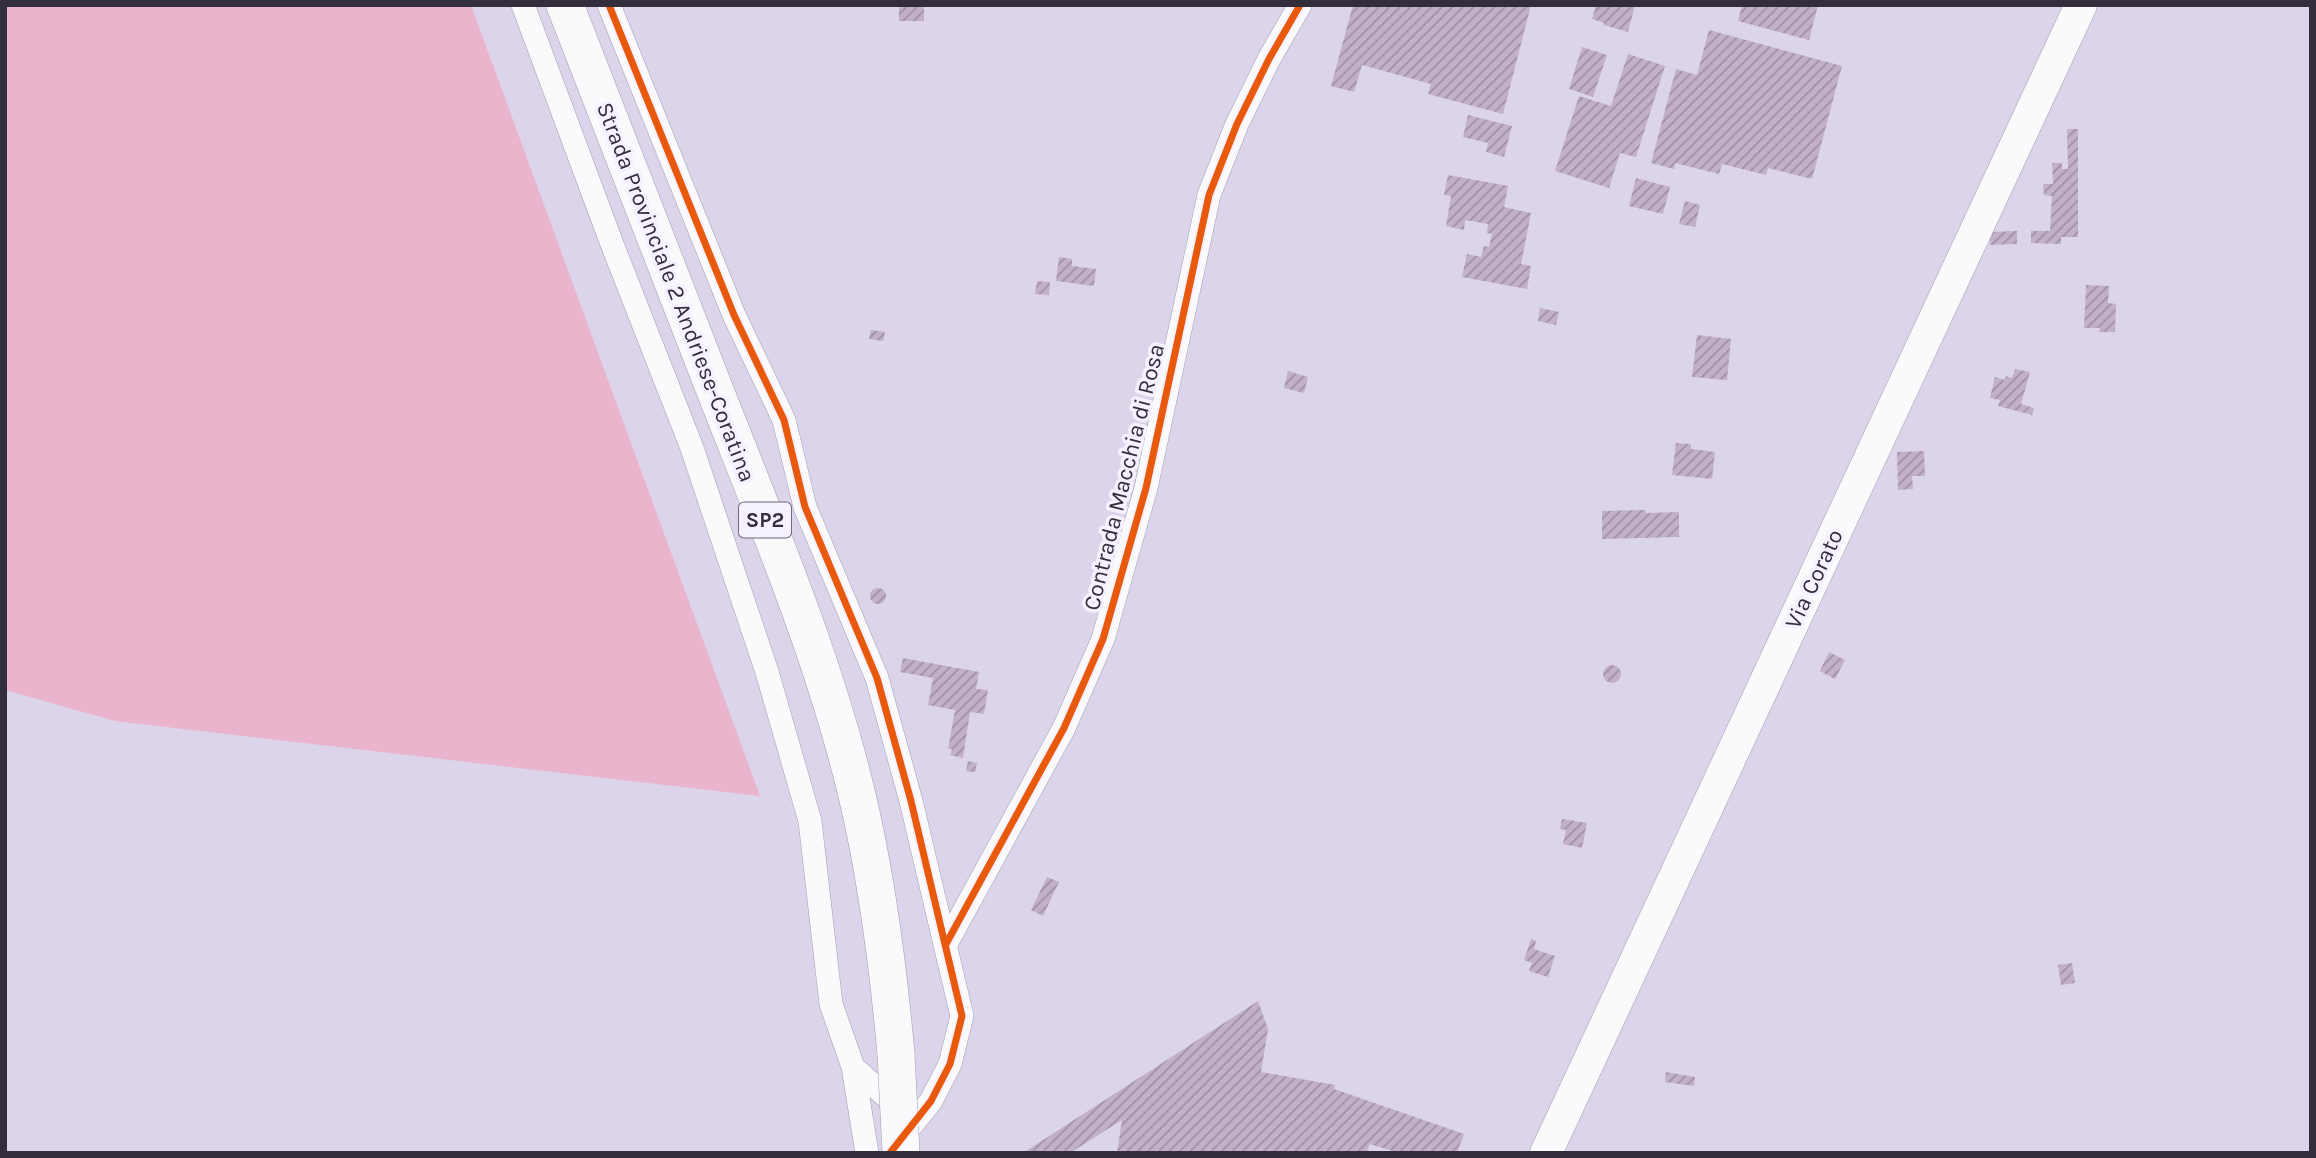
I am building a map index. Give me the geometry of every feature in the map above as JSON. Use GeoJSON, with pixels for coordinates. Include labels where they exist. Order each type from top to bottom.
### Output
{"type":"FeatureCollection","features":[{"type":"Feature","properties":{"kind":"main road","name":"Strada Provinciale 2 Andriese-Coratina"},"geometry":{"type":"LineString","coordinates":[[565,5],[820,670],[856,789],[880,907],[889,973],[901,1153]]}},
{"type":"Feature","properties":{"kind":"main road","name":"Via Corato"},"geometry":{"type":"LineString","coordinates":[[1546,1153],[2081,5]]}},
{"type":"Feature","properties":{"kind":"street"},"geometry":{"type":"LineString","coordinates":[[523,5],[692,448],[767,671],[810,821],[831,1004],[853,1067],[867,1153]]}},
{"type":"Feature","properties":{"kind":"street"},"geometry":{"type":"LineString","coordinates":[[609,5],[734,315],[784,420],[805,507],[877,678],[912,801],[962,1016],[950,1064],[931,1101],[890,1153]]}},
{"type":"Feature","properties":{"kind":"street","name":"Contrada Macchia di Rosa"},"geometry":{"type":"LineString","coordinates":[[946,944],[1064,728],[1103,639],[1146,488],[1209,195],[1237,124],[1269,59],[1300,5]]}},
{"type":"Feature","properties":{"kind":"street"},"geometry":{"type":"LineString","coordinates":[[853,1067],[898,1107],[931,1101]]}},
{"type":"Feature","properties":{"kind":"shaded area"},"geometry":{"type":"Polygon","coordinates":[[[5,5],[471,5],[760,796],[115,721],[5,690],[5,5]]]}},
{"type":"Feature","properties":{"kind":"building"},"geometry":{"type":"Polygon","coordinates":[[[899,5],[924,5],[924,21],[899,21],[899,5]]]}},
{"type":"Feature","properties":{"kind":"building"},"geometry":{"type":"Polygon","coordinates":[[[1353,5],[1531,5],[1503,114],[1428,94],[1431,84],[1362,65],[1354,92],[1331,86],[1353,5]]]}},
{"type":"Feature","properties":{"kind":"building"},"geometry":{"type":"Polygon","coordinates":[[[1596,5],[1635,5],[1628,32],[1592,19],[1596,5]]]}},
{"type":"Feature","properties":{"kind":"building"},"geometry":{"type":"Polygon","coordinates":[[[1742,5],[1818,5],[1809,40],[1738,21],[1742,5]]]}},
{"type":"Feature","properties":{"kind":"building"},"geometry":{"type":"Polygon","coordinates":[[[1709,30],[1842,66],[1812,179],[1768,168],[1766,175],[1722,164],[1719,174],[1675,163],[1674,169],[1651,163],[1676,69],[1697,75],[1709,30]]]}},
{"type":"Feature","properties":{"kind":"building"},"geometry":{"type":"Polygon","coordinates":[[[1582,47],[1607,55],[1593,97],[1569,89],[1582,47]]]}},
{"type":"Feature","properties":{"kind":"building"},"geometry":{"type":"Polygon","coordinates":[[[1628,54],[1665,66],[1636,157],[1620,153],[1609,188],[1555,171],[1579,96],[1611,106],[1628,54]]]}},
{"type":"Feature","properties":{"kind":"building"},"geometry":{"type":"Polygon","coordinates":[[[1468,115],[1512,126],[1504,157],[1486,152],[1488,143],[1463,137],[1468,115]]]}},
{"type":"Feature","properties":{"kind":"building"},"geometry":{"type":"Polygon","coordinates":[[[2067,129],[2078,129],[2078,237],[2061,237],[2061,244],[2031,243],[2031,231],[2050,231],[2052,196],[2044,195],[2043,184],[2053,184],[2052,163],[2062,163],[2062,169],[2068,169],[2067,129]]]}},
{"type":"Feature","properties":{"kind":"building"},"geometry":{"type":"Polygon","coordinates":[[[1448,175],[1508,186],[1504,207],[1531,213],[1521,264],[1531,266],[1527,289],[1462,277],[1467,254],[1481,257],[1484,246],[1489,247],[1492,234],[1487,233],[1488,224],[1465,220],[1464,230],[1446,226],[1451,196],[1444,195],[1448,175]]]}},
{"type":"Feature","properties":{"kind":"building"},"geometry":{"type":"Polygon","coordinates":[[[1636,178],[1670,187],[1663,214],[1629,206],[1636,178]]]}},
{"type":"Feature","properties":{"kind":"building"},"geometry":{"type":"Polygon","coordinates":[[[1685,201],[1700,205],[1695,227],[1679,224],[1685,201]]]}},
{"type":"Feature","properties":{"kind":"building"},"geometry":{"type":"Polygon","coordinates":[[[2017,231],[2017,244],[1990,245],[1990,232],[2017,231]]]}},
{"type":"Feature","properties":{"kind":"building"},"geometry":{"type":"Polygon","coordinates":[[[1059,257],[1072,259],[1072,266],[1096,269],[1094,286],[1056,281],[1059,257]]]}},
{"type":"Feature","properties":{"kind":"building"},"geometry":{"type":"Polygon","coordinates":[[[1037,281],[1050,282],[1049,295],[1035,294],[1037,281]]]}},
{"type":"Feature","properties":{"kind":"building"},"geometry":{"type":"Polygon","coordinates":[[[2086,285],[2109,286],[2108,303],[2116,304],[2115,332],[2084,328],[2086,285]]]}},
{"type":"Feature","properties":{"kind":"building"},"geometry":{"type":"Polygon","coordinates":[[[1540,308],[1559,312],[1556,325],[1538,321],[1540,308]]]}},
{"type":"Feature","properties":{"kind":"building"},"geometry":{"type":"Polygon","coordinates":[[[871,330],[885,332],[883,341],[869,339],[871,330]]]}},
{"type":"Feature","properties":{"kind":"building"},"geometry":{"type":"Polygon","coordinates":[[[1697,335],[1731,339],[1727,380],[1692,377],[1697,335]]]}},
{"type":"Feature","properties":{"kind":"building"},"geometry":{"type":"Polygon","coordinates":[[[2015,369],[2030,372],[2021,404],[2034,408],[2032,415],[1998,406],[2000,400],[1990,398],[1995,377],[2005,380],[2006,376],[2012,378],[2015,369]]]}},
{"type":"Feature","properties":{"kind":"building"},"geometry":{"type":"Polygon","coordinates":[[[1288,371],[1308,377],[1304,393],[1284,388],[1288,371]]]}},
{"type":"Feature","properties":{"kind":"building"},"geometry":{"type":"Polygon","coordinates":[[[1676,443],[1691,444],[1691,449],[1715,452],[1712,479],[1672,475],[1676,443]]]}},
{"type":"Feature","properties":{"kind":"building"},"geometry":{"type":"Polygon","coordinates":[[[1924,451],[1925,476],[1912,476],[1913,489],[1898,490],[1897,452],[1924,451]]]}},
{"type":"Feature","properties":{"kind":"building"},"geometry":{"type":"Polygon","coordinates":[[[1645,510],[1646,513],[1679,512],[1679,537],[1602,539],[1602,511],[1645,510]]]}},
{"type":"Feature","properties":{"kind":"building"},"geometry":{"type":"Polygon","coordinates":[[[875,588],[881,588],[886,596],[884,602],[875,604],[870,599],[870,593],[875,588]]]}},
{"type":"Feature","properties":{"kind":"building"},"geometry":{"type":"Polygon","coordinates":[[[1829,652],[1845,660],[1835,679],[1820,671],[1829,652]]]}},
{"type":"Feature","properties":{"kind":"building"},"geometry":{"type":"Polygon","coordinates":[[[903,658],[979,672],[976,689],[988,690],[984,714],[970,712],[963,758],[950,755],[952,749],[948,749],[955,710],[928,705],[933,678],[900,672],[903,658]]]}},
{"type":"Feature","properties":{"kind":"building"},"geometry":{"type":"Polygon","coordinates":[[[1612,665],[1618,668],[1621,674],[1618,680],[1612,683],[1606,680],[1603,674],[1606,668],[1612,665]]]}},
{"type":"Feature","properties":{"kind":"building"},"geometry":{"type":"Polygon","coordinates":[[[968,761],[977,763],[975,772],[966,771],[968,761]]]}},
{"type":"Feature","properties":{"kind":"building"},"geometry":{"type":"Polygon","coordinates":[[[1562,819],[1587,823],[1582,848],[1563,844],[1566,830],[1560,829],[1562,819]]]}},
{"type":"Feature","properties":{"kind":"building"},"geometry":{"type":"Polygon","coordinates":[[[1047,877],[1059,882],[1043,916],[1031,910],[1047,877]]]}},
{"type":"Feature","properties":{"kind":"building"},"geometry":{"type":"Polygon","coordinates":[[[1531,939],[1536,941],[1534,949],[1555,956],[1548,977],[1529,971],[1532,963],[1524,960],[1531,939]]]}},
{"type":"Feature","properties":{"kind":"building"},"geometry":{"type":"Polygon","coordinates":[[[2072,963],[2075,983],[2061,985],[2058,965],[2072,963]]]}},
{"type":"Feature","properties":{"kind":"building"},"geometry":{"type":"Polygon","coordinates":[[[1258,1001],[1268,1029],[1261,1072],[1335,1085],[1334,1089],[1464,1134],[1457,1153],[1399,1153],[1370,1144],[1367,1150],[1374,1153],[1117,1153],[1122,1120],[1070,1153],[1023,1153],[1258,1001]]]}},
{"type":"Feature","properties":{"kind":"building"},"geometry":{"type":"Polygon","coordinates":[[[1666,1072],[1695,1077],[1694,1086],[1665,1082],[1666,1072]]]}},
{"type":"Feature","properties":{"kind":"cycle path"},"geometry":{"type":"LineString","coordinates":[[609,5],[734,315],[784,420],[805,507],[877,678],[911,801],[962,1016],[950,1064],[931,1101],[890,1153]]}},
{"type":"Feature","properties":{"kind":"cycle path"},"geometry":{"type":"LineString","coordinates":[[946,944],[1064,728],[1103,639],[1146,488],[1209,195],[1237,124],[1269,59],[1300,5]]}}]}
